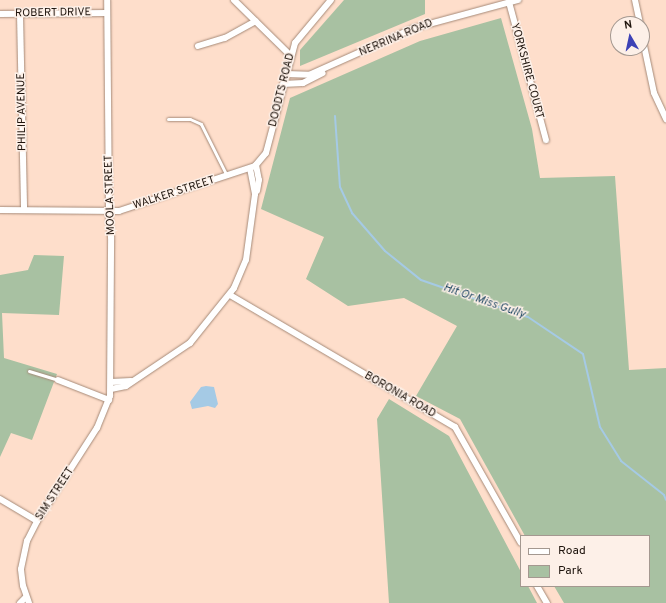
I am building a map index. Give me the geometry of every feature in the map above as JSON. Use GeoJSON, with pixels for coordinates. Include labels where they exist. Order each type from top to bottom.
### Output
{"type":"FeatureCollection","features":[{"type":"Feature","properties":{"kind":"street","name":"MOOLA STREET"},"geometry":{"type":"LineString","coordinates":[[107,0],[109,212],[111,228],[111,390]]}},
{"type":"Feature","properties":{"kind":"street"},"geometry":{"type":"LineString","coordinates":[[234,0],[290,55]]}},
{"type":"Feature","properties":{"kind":"street","name":"DOODTS ROAD"},"geometry":{"type":"LineString","coordinates":[[250,168],[256,165],[266,153],[290,55],[300,35],[331,0]]}},
{"type":"Feature","properties":{"kind":"street","name":"NERRINA ROAD"},"geometry":{"type":"LineString","coordinates":[[283,84],[306,82],[344,61],[414,28],[518,0]]}},
{"type":"Feature","properties":{"kind":"street"},"geometry":{"type":"LineString","coordinates":[[635,0],[638,16]]}},
{"type":"Feature","properties":{"kind":"street","name":"YORKSHIRE COURT"},"geometry":{"type":"LineString","coordinates":[[509,2],[546,140]]}},
{"type":"Feature","properties":{"kind":"street","name":"ROBERT DRIVE"},"geometry":{"type":"LineString","coordinates":[[0,14],[107,13]]}},
{"type":"Feature","properties":{"kind":"street","name":"PHILIP AVENUE"},"geometry":{"type":"LineString","coordinates":[[20,14],[24,210]]}},
{"type":"Feature","properties":{"kind":"street"},"geometry":{"type":"LineString","coordinates":[[198,46],[225,38],[256,22]]}},
{"type":"Feature","properties":{"kind":"street"},"geometry":{"type":"LineString","coordinates":[[646,56],[654,93],[666,119]]}},
{"type":"Feature","properties":{"kind":"street","name":"NERRINA ROAD"},"geometry":{"type":"LineString","coordinates":[[286,74],[306,76],[344,61]]}},
{"type":"Feature","properties":{"kind":"street"},"geometry":{"type":"LineString","coordinates":[[254,198],[259,182],[256,165]]}},
{"type":"Feature","properties":{"kind":"street"},"geometry":{"type":"LineString","coordinates":[[111,390],[125,387],[190,343],[230,295],[244,267],[255,188],[250,168]]}},
{"type":"Feature","properties":{"kind":"street","name":"WALKER STREET"},"geometry":{"type":"LineString","coordinates":[[0,210],[109,212],[122,210],[250,168]]}},
{"type":"Feature","properties":{"kind":"street","name":"BORONIA ROAD"},"geometry":{"type":"LineString","coordinates":[[230,295],[455,427],[520,541]]}},
{"type":"Feature","properties":{"kind":"street"},"geometry":{"type":"LineString","coordinates":[[58,380],[110,400]]}},
{"type":"Feature","properties":{"kind":"street"},"geometry":{"type":"LineString","coordinates":[[111,382],[134,380]]}},
{"type":"Feature","properties":{"kind":"street","name":"SIM STREET"},"geometry":{"type":"LineString","coordinates":[[28,600],[22,578],[22,559],[27,541],[37,520],[97,428],[110,400],[111,390]]}},
{"type":"Feature","properties":{"kind":"street"},"geometry":{"type":"LineString","coordinates":[[0,499],[37,520]]}},
{"type":"Feature","properties":{"kind":"street"},"geometry":{"type":"LineString","coordinates":[[538,587],[547,603]]}},
{"type":"Feature","properties":{"kind":"street"},"geometry":{"type":"LineString","coordinates":[[20,603],[28,600]]}},
{"type":"Feature","properties":{"kind":"lane"},"geometry":{"type":"LineString","coordinates":[[168,119],[190,119],[201,124],[227,176]]}},
{"type":"Feature","properties":{"kind":"lane"},"geometry":{"type":"LineString","coordinates":[[29,371],[58,380]]}},
{"type":"Feature","properties":{"kind":"green space"},"geometry":{"type":"Polygon","coordinates":[[[344,0],[425,0],[425,14],[300,66],[300,50],[344,0]]]}},
{"type":"Feature","properties":{"kind":"green space"},"geometry":{"type":"Polygon","coordinates":[[[501,18],[532,129],[540,178],[615,176],[629,370],[666,368],[666,603],[564,603],[555,587],[650,587],[650,535],[524,535],[460,419],[416,396],[457,326],[404,298],[348,306],[306,279],[324,237],[261,209],[290,98],[420,41],[501,18]]]}},
{"type":"Feature","properties":{"kind":"green space"},"geometry":{"type":"Polygon","coordinates":[[[34,255],[64,256],[59,315],[2,313],[4,358],[57,374],[32,440],[11,433],[0,457],[0,275],[28,270],[34,255]]]}},
{"type":"Feature","properties":{"kind":"green space"},"geometry":{"type":"Polygon","coordinates":[[[389,399],[449,436],[520,570],[520,587],[529,587],[537,603],[389,603],[377,419],[389,399]]]}},
{"type":"Feature","properties":{"kind":"water"},"geometry":{"type":"Polygon","coordinates":[[[201,387],[214,387],[218,404],[215,408],[208,406],[192,409],[190,402],[201,387]]]}},
{"type":"Feature","properties":{"kind":"waterway","name":"Hit Or Miss Gully"},"geometry":{"type":"LineString","coordinates":[[335,116],[340,187],[352,213],[385,251],[421,280],[528,317],[583,354],[600,427],[621,461],[664,495],[666,500]]}}]}
